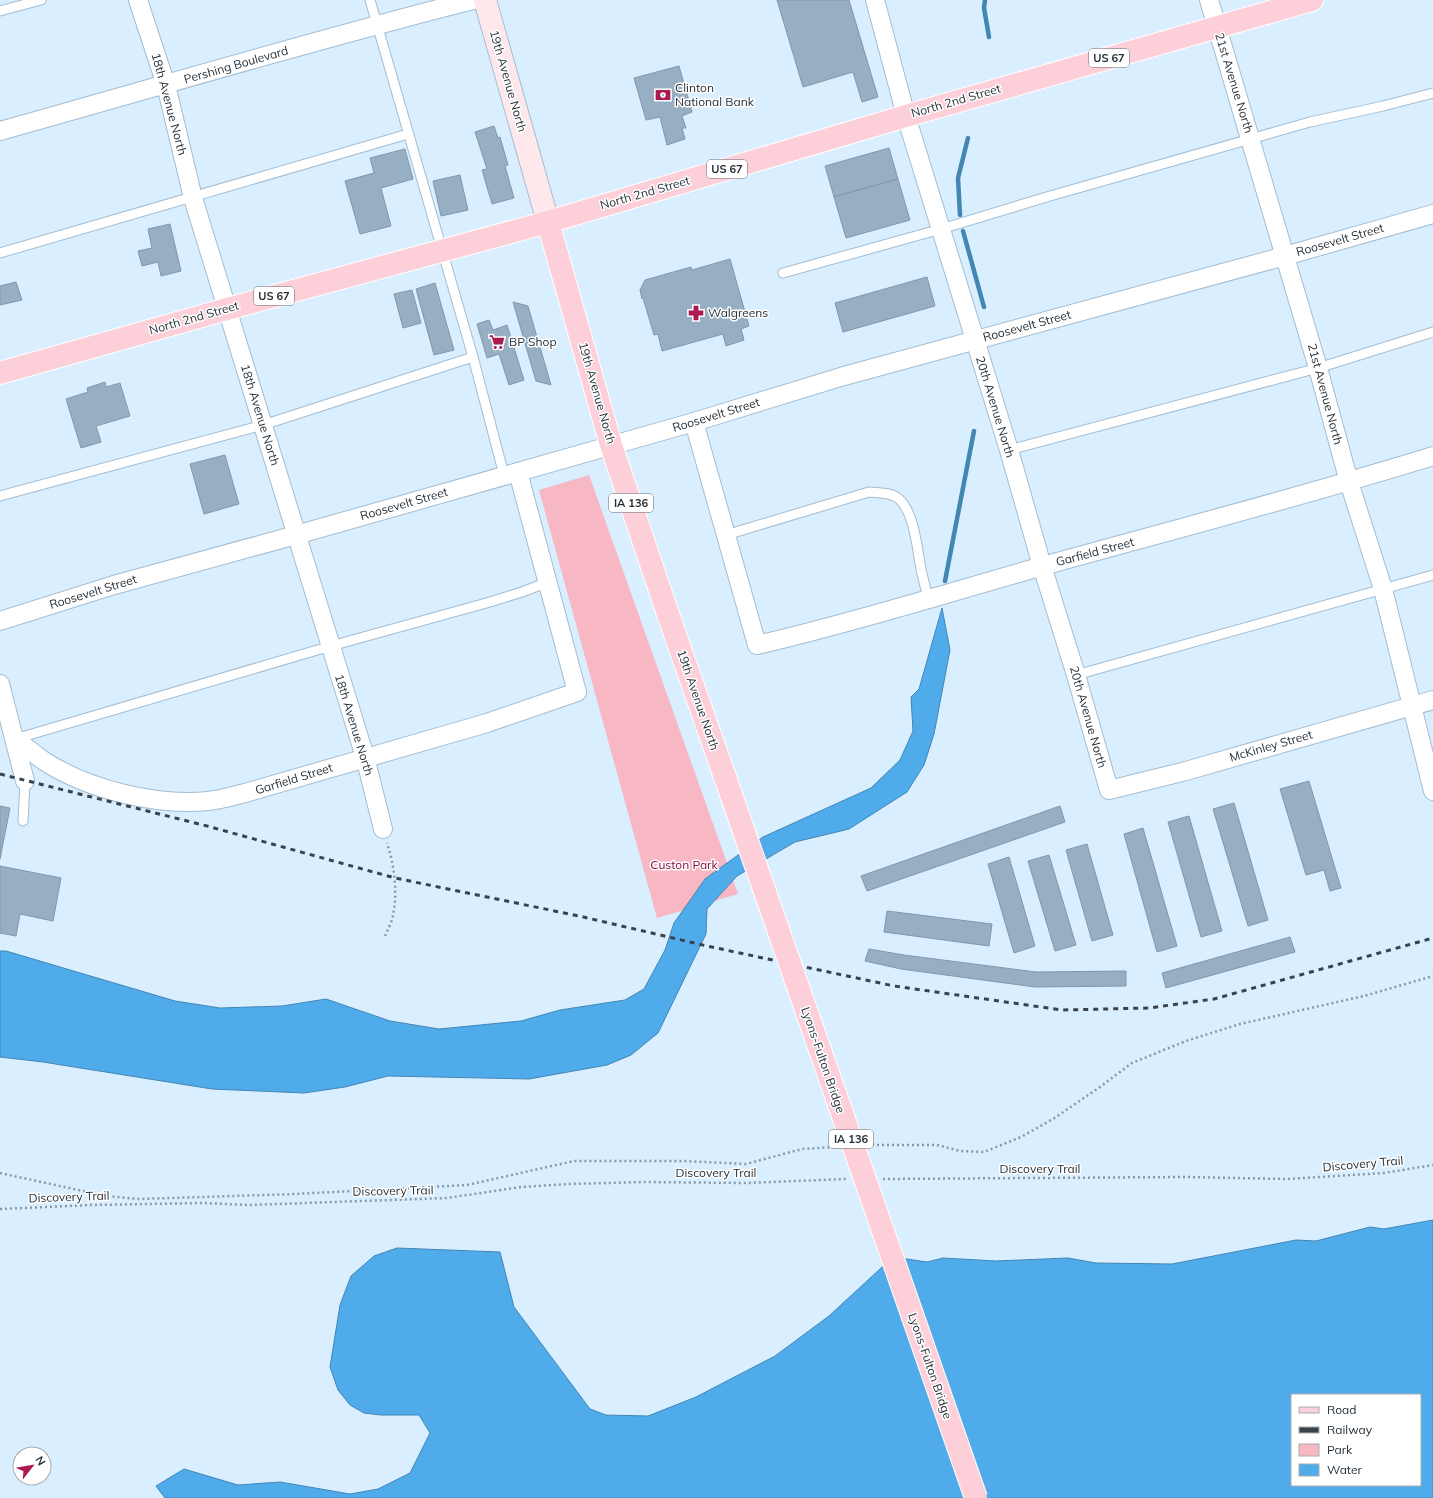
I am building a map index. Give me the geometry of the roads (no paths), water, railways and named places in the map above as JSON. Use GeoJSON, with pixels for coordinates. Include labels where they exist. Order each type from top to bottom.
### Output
{"type":"FeatureCollection","features":[{"type":"Feature","properties":{"kind":"main road","name":"19th Avenue North"},"geometry":{"type":"LineString","coordinates":[[485,0],[611,445],[726,780]]}},
{"type":"Feature","properties":{"kind":"main road","name":"North 2nd Street"},"geometry":{"type":"LineString","coordinates":[[0,373],[227,309],[548,222],[906,116],[1312,0]]}},
{"type":"Feature","properties":{"kind":"main road","name":"Lyons-Fulton Bridge"},"geometry":{"type":"LineString","coordinates":[[726,780],[976,1498]]}},
{"type":"Feature","properties":{"kind":"street","name":"18th Avenue North"},"geometry":{"type":"LineString","coordinates":[[138,0],[166,85],[194,198],[227,309],[365,757],[383,829]]}},
{"type":"Feature","properties":{"kind":"street","name":"Pershing Boulevard"},"geometry":{"type":"LineString","coordinates":[[0,131],[377,24],[473,0]]}},
{"type":"Feature","properties":{"kind":"street","name":"20th Avenue North"},"geometry":{"type":"LineString","coordinates":[[875,0],[906,116],[1009,450],[1109,790]]}},
{"type":"Feature","properties":{"kind":"street","name":"21st Avenue North"},"geometry":{"type":"LineString","coordinates":[[1209,0],[1318,368],[1349,482],[1383,589],[1433,791]]}},
{"type":"Feature","properties":{"kind":"street","name":"Roosevelt Street"},"geometry":{"type":"LineString","coordinates":[[0,621],[114,585],[694,422],[844,376],[1285,256],[1433,214]]}},
{"type":"Feature","properties":{"kind":"street"},"geometry":{"type":"LineString","coordinates":[[694,422],[726,535]]}},
{"type":"Feature","properties":{"kind":"street","name":"Garfield Street"},"geometry":{"type":"LineString","coordinates":[[726,535],[757,645],[825,629],[1042,566],[1349,482],[1433,456]]}},
{"type":"Feature","properties":{"kind":"street"},"geometry":{"type":"LineString","coordinates":[[511,474],[548,582]]}},
{"type":"Feature","properties":{"kind":"street","name":"Garfield Street"},"geometry":{"type":"LineString","coordinates":[[15,739],[45,762],[81,780],[124,794],[171,802],[209,801],[244,794],[365,757],[487,723],[577,692],[548,582]]}},
{"type":"Feature","properties":{"kind":"street"},"geometry":{"type":"LineString","coordinates":[[0,684],[25,781]]}},
{"type":"Feature","properties":{"kind":"street","name":"McKinley Street"},"geometry":{"type":"LineString","coordinates":[[1109,790],[1186,771],[1433,700]]}},
{"type":"Feature","properties":{"kind":"lane"},"geometry":{"type":"LineString","coordinates":[[0,11],[41,0]]}},
{"type":"Feature","properties":{"kind":"lane"},"geometry":{"type":"LineString","coordinates":[[370,0],[473,357],[511,474]]}},
{"type":"Feature","properties":{"kind":"lane"},"geometry":{"type":"LineString","coordinates":[[783,273],[941,229],[1310,122],[1383,106],[1433,92]]}},
{"type":"Feature","properties":{"kind":"lane"},"geometry":{"type":"LineString","coordinates":[[0,253],[194,198],[408,134]]}},
{"type":"Feature","properties":{"kind":"lane"},"geometry":{"type":"LineString","coordinates":[[1009,450],[1318,368],[1433,332]]}},
{"type":"Feature","properties":{"kind":"lane"},"geometry":{"type":"LineString","coordinates":[[0,496],[263,425],[473,357]]}},
{"type":"Feature","properties":{"kind":"lane"},"geometry":{"type":"LineString","coordinates":[[726,535],[869,492],[885,493],[898,498],[905,508],[914,527],[928,599]]}},
{"type":"Feature","properties":{"kind":"lane"},"geometry":{"type":"LineString","coordinates":[[1076,675],[1433,575]]}},
{"type":"Feature","properties":{"kind":"lane"},"geometry":{"type":"LineString","coordinates":[[15,739],[330,646],[490,602],[548,582]]}},
{"type":"Feature","properties":{"kind":"lane"},"geometry":{"type":"LineString","coordinates":[[23,821],[25,781]]}},
{"type":"Feature","properties":{"kind":"water"},"geometry":{"type":"Polygon","coordinates":[[[942,608],[950,650],[934,734],[924,765],[907,792],[849,829],[795,842],[737,876],[707,909],[706,934],[658,1033],[631,1055],[607,1065],[529,1079],[388,1076],[345,1087],[304,1093],[212,1089],[43,1062],[0,1057],[0,951],[6,951],[175,1001],[220,1008],[282,1006],[326,999],[390,1021],[439,1029],[521,1021],[560,1010],[625,1000],[644,989],[665,950],[674,923],[705,879],[763,837],[871,788],[900,760],[913,731],[911,697],[919,689],[942,608]]]}},
{"type":"Feature","properties":{"kind":"water"},"geometry":{"type":"Polygon","coordinates":[[[1433,1220],[1433,1498],[165,1498],[156,1486],[184,1469],[238,1485],[280,1482],[350,1494],[378,1489],[410,1473],[430,1433],[419,1415],[381,1415],[364,1413],[350,1405],[338,1390],[330,1367],[340,1305],[351,1276],[374,1256],[397,1248],[500,1252],[514,1307],[590,1409],[606,1415],[648,1416],[696,1397],[775,1356],[829,1316],[893,1257],[927,1262],[943,1258],[996,1261],[1068,1258],[1096,1263],[1172,1264],[1296,1240],[1316,1241],[1370,1227],[1384,1229],[1433,1220]]]}},
{"type":"Feature","properties":{"kind":"waterway"},"geometry":{"type":"LineString","coordinates":[[985,0],[984,8],[989,37]]}},
{"type":"Feature","properties":{"kind":"waterway"},"geometry":{"type":"LineString","coordinates":[[960,215],[958,178],[968,138]]}},
{"type":"Feature","properties":{"kind":"waterway"},"geometry":{"type":"LineString","coordinates":[[963,231],[984,307]]}},
{"type":"Feature","properties":{"kind":"waterway"},"geometry":{"type":"LineString","coordinates":[[945,581],[974,431]]}},
{"type":"Feature","properties":{"kind":"railway"},"geometry":{"type":"LineString","coordinates":[[0,774],[207,826],[395,878],[579,916],[707,946],[894,986],[1062,1010],[1149,1008],[1214,999],[1433,938]]}},
{"type":"Feature","properties":{"kind":"place","name":"Clinton National Bank"},"geometry":{"type":"Point","coordinates":[663,95]}},
{"type":"Feature","properties":{"kind":"place","name":"Walgreens"},"geometry":{"type":"Point","coordinates":[696,313]}},
{"type":"Feature","properties":{"kind":"place","name":"BP Shop"},"geometry":{"type":"Point","coordinates":[497,342]}},
{"type":"Feature","properties":{"kind":"park label","name":"Custon Park"},"geometry":{"type":"Point","coordinates":[684,865]}}]}
